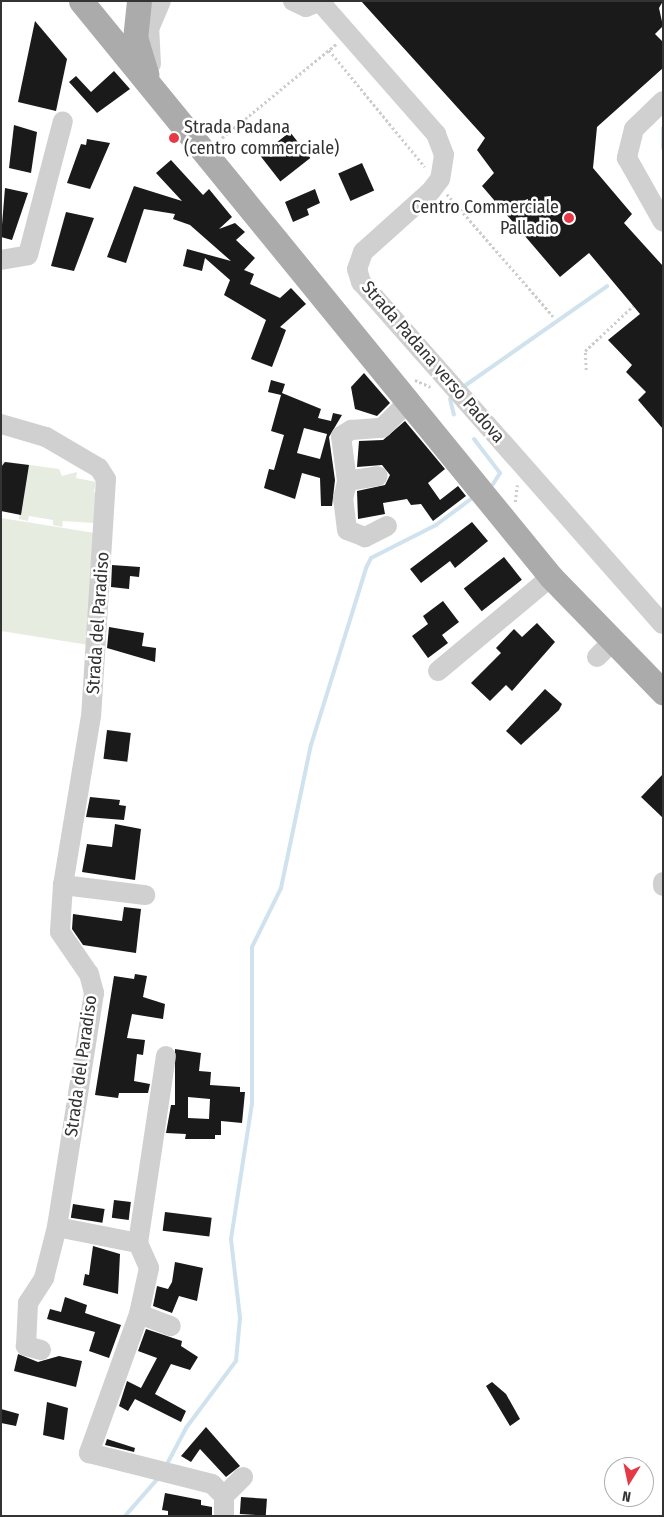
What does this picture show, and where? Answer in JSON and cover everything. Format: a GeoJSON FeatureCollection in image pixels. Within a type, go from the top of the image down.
{"type":"FeatureCollection","features":[{"type":"Feature","properties":{"kind":"main road"},"geometry":{"type":"LineString","coordinates":[[81,1],[99,27],[156,92],[182,127],[551,577],[604,649],[663,692]]}},
{"type":"Feature","properties":{"kind":"main road"},"geometry":{"type":"LineString","coordinates":[[99,27],[120,31],[144,9]]}},
{"type":"Feature","properties":{"kind":"main road"},"geometry":{"type":"LineString","coordinates":[[144,9],[138,57],[156,92]]}},
{"type":"Feature","properties":{"kind":"street"},"geometry":{"type":"LineString","coordinates":[[161,1],[144,9],[151,63],[182,127]]}},
{"type":"Feature","properties":{"kind":"street"},"geometry":{"type":"LineString","coordinates":[[293,1],[306,7],[320,2]]}},
{"type":"Feature","properties":{"kind":"street","name":"Strada Padana verso Padova"},"geometry":{"type":"LineString","coordinates":[[320,2],[436,134],[444,156],[443,171],[431,191],[363,252],[357,269],[361,282],[663,624]]}},
{"type":"Feature","properties":{"kind":"street"},"geometry":{"type":"LineString","coordinates":[[663,102],[634,129],[627,158],[663,222]]}},
{"type":"Feature","properties":{"kind":"street"},"geometry":{"type":"LineString","coordinates":[[1,260],[28,255],[63,121]]}},
{"type":"Feature","properties":{"kind":"street"},"geometry":{"type":"LineString","coordinates":[[387,526],[365,537],[347,530],[343,499],[348,480],[341,436],[344,431],[382,428],[407,403]]}},
{"type":"Feature","properties":{"kind":"street","name":"Strada del Paradiso"},"geometry":{"type":"LineString","coordinates":[[1,424],[46,437],[99,468],[106,479],[91,716],[63,885],[62,941],[89,974],[94,993],[58,1227],[44,1278],[28,1303],[26,1346],[41,1350]]}},
{"type":"Feature","properties":{"kind":"street"},"geometry":{"type":"LineString","coordinates":[[348,480],[378,476]]}},
{"type":"Feature","properties":{"kind":"street"},"geometry":{"type":"LineString","coordinates":[[438,671],[551,577]]}},
{"type":"Feature","properties":{"kind":"street"},"geometry":{"type":"LineString","coordinates":[[63,885],[145,896]]}},
{"type":"Feature","properties":{"kind":"street"},"geometry":{"type":"LineString","coordinates":[[166,1056],[138,1243],[149,1268],[139,1314],[89,1453],[212,1484],[224,1496],[224,1516]]}},
{"type":"Feature","properties":{"kind":"street"},"geometry":{"type":"LineString","coordinates":[[58,1227],[138,1243]]}},
{"type":"Feature","properties":{"kind":"street"},"geometry":{"type":"LineString","coordinates":[[139,1314],[171,1326]]}},
{"type":"Feature","properties":{"kind":"street"},"geometry":{"type":"LineString","coordinates":[[224,1496],[243,1477]]}},
{"type":"Feature","properties":{"kind":"path"},"geometry":{"type":"LineString","coordinates":[[211,136],[216,143],[343,38]]}},
{"type":"Feature","properties":{"kind":"path"},"geometry":{"type":"LineString","coordinates":[[329,50],[427,169]]}},
{"type":"Feature","properties":{"kind":"path"},"geometry":{"type":"LineString","coordinates":[[443,189],[553,316]]}},
{"type":"Feature","properties":{"kind":"path"},"geometry":{"type":"LineString","coordinates":[[586,370],[585,351],[633,306]]}},
{"type":"Feature","properties":{"kind":"path"},"geometry":{"type":"LineString","coordinates":[[518,477],[514,503],[518,511]]}},
{"type":"Feature","properties":{"kind":"shaded area"},"geometry":{"type":"Polygon","coordinates":[[[1,461],[59,469],[62,476],[77,472],[76,478],[96,482],[94,492],[101,494],[94,523],[63,521],[62,527],[53,525],[53,520],[29,516],[28,521],[19,519],[19,514],[1,511],[1,461]]]}},
{"type":"Feature","properties":{"kind":"shaded area"},"geometry":{"type":"Polygon","coordinates":[[[1,518],[95,533],[89,645],[1,631],[1,518]]]}},
{"type":"Feature","properties":{"kind":"building","name":"Centro Commerciale Palladio"},"geometry":{"type":"Polygon","coordinates":[[[361,1],[663,1],[659,8],[663,26],[655,34],[663,42],[663,68],[597,127],[593,168],[632,214],[624,223],[663,266],[663,429],[638,400],[646,392],[626,372],[632,365],[608,340],[640,314],[589,253],[560,277],[482,186],[494,173],[477,150],[485,138],[361,1]]]}},
{"type":"Feature","properties":{"kind":"building"},"geometry":{"type":"Polygon","coordinates":[[[35,21],[67,59],[56,111],[18,102],[35,21]]]}},
{"type":"Feature","properties":{"kind":"building"},"geometry":{"type":"Polygon","coordinates":[[[114,71],[130,89],[97,113],[69,82],[76,76],[91,92],[114,71]]]}},
{"type":"Feature","properties":{"kind":"building"},"geometry":{"type":"Polygon","coordinates":[[[14,125],[37,132],[31,173],[9,168],[14,125]]]}},
{"type":"Feature","properties":{"kind":"building"},"geometry":{"type":"Polygon","coordinates":[[[290,132],[310,158],[280,181],[260,155],[290,132]]]}},
{"type":"Feature","properties":{"kind":"building"},"geometry":{"type":"Polygon","coordinates":[[[87,139],[110,143],[90,189],[67,183],[81,144],[86,145],[87,139]]]}},
{"type":"Feature","properties":{"kind":"building"},"geometry":{"type":"Polygon","coordinates":[[[171,160],[203,195],[209,189],[232,217],[219,229],[235,223],[245,232],[236,240],[255,258],[244,270],[254,274],[250,284],[280,298],[291,288],[306,304],[280,327],[286,330],[272,367],[251,359],[266,320],[224,295],[230,280],[205,258],[202,271],[183,266],[187,249],[231,261],[190,225],[173,219],[175,214],[144,209],[126,263],[107,257],[134,186],[182,201],[156,173],[171,160]]]}},
{"type":"Feature","properties":{"kind":"building"},"geometry":{"type":"Polygon","coordinates":[[[362,163],[374,190],[350,201],[338,174],[362,163]]]}},
{"type":"Feature","properties":{"kind":"building"},"geometry":{"type":"Polygon","coordinates":[[[5,188],[28,193],[12,240],[1,237],[5,188]]]}},
{"type":"Feature","properties":{"kind":"building"},"geometry":{"type":"Polygon","coordinates":[[[315,189],[320,203],[307,209],[309,215],[293,222],[285,202],[315,189]]]}},
{"type":"Feature","properties":{"kind":"building"},"geometry":{"type":"Polygon","coordinates":[[[66,212],[94,218],[74,271],[51,266],[66,212]]]}},
{"type":"Feature","properties":{"kind":"building"},"geometry":{"type":"Polygon","coordinates":[[[364,373],[390,403],[377,416],[355,409],[351,387],[364,373]]]}},
{"type":"Feature","properties":{"kind":"building"},"geometry":{"type":"Polygon","coordinates":[[[271,380],[285,384],[282,393],[321,409],[318,418],[331,421],[333,413],[342,415],[329,437],[335,480],[332,506],[321,506],[320,478],[302,473],[295,499],[264,488],[269,469],[274,470],[284,435],[271,431],[281,395],[268,392],[271,380]],[[304,428],[297,453],[320,459],[327,434],[304,428]]]}},
{"type":"Feature","properties":{"kind":"building"},"geometry":{"type":"Polygon","coordinates":[[[405,421],[445,469],[428,483],[440,500],[458,486],[466,496],[433,521],[421,504],[411,505],[407,499],[383,503],[385,514],[358,519],[357,491],[385,485],[390,475],[382,465],[357,467],[359,441],[383,440],[405,421]]]}},
{"type":"Feature","properties":{"kind":"building"},"geometry":{"type":"Polygon","coordinates":[[[5,462],[29,465],[21,515],[1,511],[1,467],[5,462]]]}},
{"type":"Feature","properties":{"kind":"building"},"geometry":{"type":"Polygon","coordinates":[[[472,522],[488,541],[455,568],[450,561],[421,583],[410,569],[472,522]]]}},
{"type":"Feature","properties":{"kind":"building"},"geometry":{"type":"Polygon","coordinates":[[[504,557],[522,580],[482,611],[464,588],[504,557]]]}},
{"type":"Feature","properties":{"kind":"building"},"geometry":{"type":"Polygon","coordinates":[[[112,565],[140,567],[139,577],[130,576],[129,589],[111,587],[112,565]]]}},
{"type":"Feature","properties":{"kind":"building"},"geometry":{"type":"Polygon","coordinates":[[[443,601],[459,622],[442,635],[448,643],[428,658],[412,636],[428,624],[423,616],[443,601]]]}},
{"type":"Feature","properties":{"kind":"building"},"geometry":{"type":"Polygon","coordinates":[[[537,623],[555,642],[512,691],[506,685],[490,701],[471,683],[501,653],[496,648],[514,629],[522,637],[537,623]]]}},
{"type":"Feature","properties":{"kind":"building"},"geometry":{"type":"Polygon","coordinates":[[[109,627],[144,633],[142,646],[156,648],[155,662],[107,648],[109,627]]]}},
{"type":"Feature","properties":{"kind":"building"},"geometry":{"type":"Polygon","coordinates":[[[545,689],[562,704],[559,710],[521,745],[506,731],[545,689]]]}},
{"type":"Feature","properties":{"kind":"building"},"geometry":{"type":"Polygon","coordinates":[[[107,730],[131,733],[127,762],[103,759],[107,730]]]}},
{"type":"Feature","properties":{"kind":"building"},"geometry":{"type":"Polygon","coordinates":[[[663,774],[663,818],[641,797],[663,774]]]}},
{"type":"Feature","properties":{"kind":"building"},"geometry":{"type":"Polygon","coordinates":[[[90,797],[120,800],[119,805],[126,806],[124,820],[86,817],[90,797]]]}},
{"type":"Feature","properties":{"kind":"building"},"geometry":{"type":"Polygon","coordinates":[[[115,824],[141,829],[135,880],[82,872],[87,844],[112,847],[115,824]]]}},
{"type":"Feature","properties":{"kind":"building"},"geometry":{"type":"Polygon","coordinates":[[[124,907],[141,909],[136,953],[83,945],[72,929],[73,914],[122,921],[124,907]]]}},
{"type":"Feature","properties":{"kind":"building"},"geometry":{"type":"Polygon","coordinates":[[[135,974],[147,976],[143,997],[165,1004],[163,1019],[132,1014],[127,1038],[145,1040],[143,1055],[137,1054],[134,1081],[150,1084],[148,1093],[119,1093],[118,1098],[95,1095],[114,976],[134,979],[135,974]]]}},
{"type":"Feature","properties":{"kind":"building"},"geometry":{"type":"Polygon","coordinates":[[[175,1049],[201,1053],[199,1071],[211,1072],[210,1085],[240,1087],[240,1092],[245,1092],[242,1123],[221,1121],[221,1135],[215,1135],[215,1139],[185,1139],[186,1134],[166,1133],[171,1105],[175,1105],[175,1049]],[[188,1097],[188,1118],[209,1119],[210,1099],[188,1097]]]}},
{"type":"Feature","properties":{"kind":"building"},"geometry":{"type":"Polygon","coordinates":[[[114,1200],[131,1202],[129,1220],[112,1218],[114,1200]]]}},
{"type":"Feature","properties":{"kind":"building"},"geometry":{"type":"Polygon","coordinates":[[[73,1204],[105,1209],[102,1223],[71,1218],[73,1204]]]}},
{"type":"Feature","properties":{"kind":"building"},"geometry":{"type":"Polygon","coordinates":[[[165,1212],[212,1218],[209,1237],[163,1231],[165,1212]]]}},
{"type":"Feature","properties":{"kind":"building"},"geometry":{"type":"Polygon","coordinates":[[[93,1246],[120,1254],[118,1294],[83,1285],[85,1274],[89,1275],[93,1246]]]}},
{"type":"Feature","properties":{"kind":"building"},"geometry":{"type":"Polygon","coordinates":[[[175,1262],[203,1268],[197,1301],[179,1296],[172,1313],[153,1306],[157,1286],[168,1289],[172,1282],[175,1262]]]}},
{"type":"Feature","properties":{"kind":"building"},"geometry":{"type":"Polygon","coordinates":[[[65,1297],[87,1305],[85,1313],[121,1325],[109,1358],[89,1351],[95,1332],[47,1319],[50,1309],[61,1312],[65,1297]]]}},
{"type":"Feature","properties":{"kind":"building"},"geometry":{"type":"Polygon","coordinates":[[[146,1329],[182,1341],[181,1346],[198,1357],[190,1370],[171,1364],[155,1394],[186,1411],[181,1422],[135,1399],[128,1411],[119,1406],[127,1381],[141,1388],[157,1358],[138,1351],[146,1329]]]}},
{"type":"Feature","properties":{"kind":"building"},"geometry":{"type":"Polygon","coordinates":[[[18,1354],[38,1362],[59,1356],[82,1361],[76,1387],[14,1371],[18,1354]]]}},
{"type":"Feature","properties":{"kind":"building"},"geometry":{"type":"Polygon","coordinates":[[[492,1382],[506,1394],[520,1419],[510,1426],[486,1386],[492,1382]]]}},
{"type":"Feature","properties":{"kind":"building"},"geometry":{"type":"Polygon","coordinates":[[[47,1402],[68,1408],[64,1440],[43,1435],[47,1402]]]}},
{"type":"Feature","properties":{"kind":"building"},"geometry":{"type":"Polygon","coordinates":[[[1,1409],[19,1414],[16,1426],[1,1423],[1,1409]]]}},
{"type":"Feature","properties":{"kind":"building"},"geometry":{"type":"Polygon","coordinates":[[[206,1427],[240,1466],[226,1477],[200,1449],[191,1462],[181,1456],[206,1427]]]}},
{"type":"Feature","properties":{"kind":"building"},"geometry":{"type":"Polygon","coordinates":[[[107,1439],[135,1448],[134,1452],[105,1445],[107,1439]]]}},
{"type":"Feature","properties":{"kind":"building"},"geometry":{"type":"Polygon","coordinates":[[[165,1493],[201,1500],[201,1505],[212,1507],[212,1516],[168,1516],[168,1511],[162,1510],[165,1493]]]}},
{"type":"Feature","properties":{"kind":"building"},"geometry":{"type":"Polygon","coordinates":[[[241,1497],[267,1499],[266,1516],[240,1514],[241,1497]]]}},
{"type":"Feature","properties":{"kind":"waterway"},"geometry":{"type":"LineString","coordinates":[[663,128],[663,148]]}},
{"type":"Feature","properties":{"kind":"waterway"},"geometry":{"type":"LineString","coordinates":[[463,387],[607,286]]}},
{"type":"Feature","properties":{"kind":"waterway"},"geometry":{"type":"LineString","coordinates":[[450,399],[454,415]]}},
{"type":"Feature","properties":{"kind":"waterway"},"geometry":{"type":"LineString","coordinates":[[474,439],[500,473],[493,484]]}},
{"type":"Feature","properties":{"kind":"waterway"},"geometry":{"type":"LineString","coordinates":[[166,1466],[186,1428],[236,1361],[240,1318],[231,1239],[252,1103],[252,947],[281,888],[311,745],[366,568],[371,558],[436,525],[471,499]]}},
{"type":"Feature","properties":{"kind":"waterway"},"geometry":{"type":"LineString","coordinates":[[125,1516],[160,1476]]}},
{"type":"Feature","properties":{"kind":"place","name":"Strada Padana (centro commerciale)"},"geometry":{"type":"Point","coordinates":[174,138]}},
{"type":"Feature","properties":{"kind":"place","name":"Centro Commerciale Palladio"},"geometry":{"type":"Point","coordinates":[569,218]}}]}
